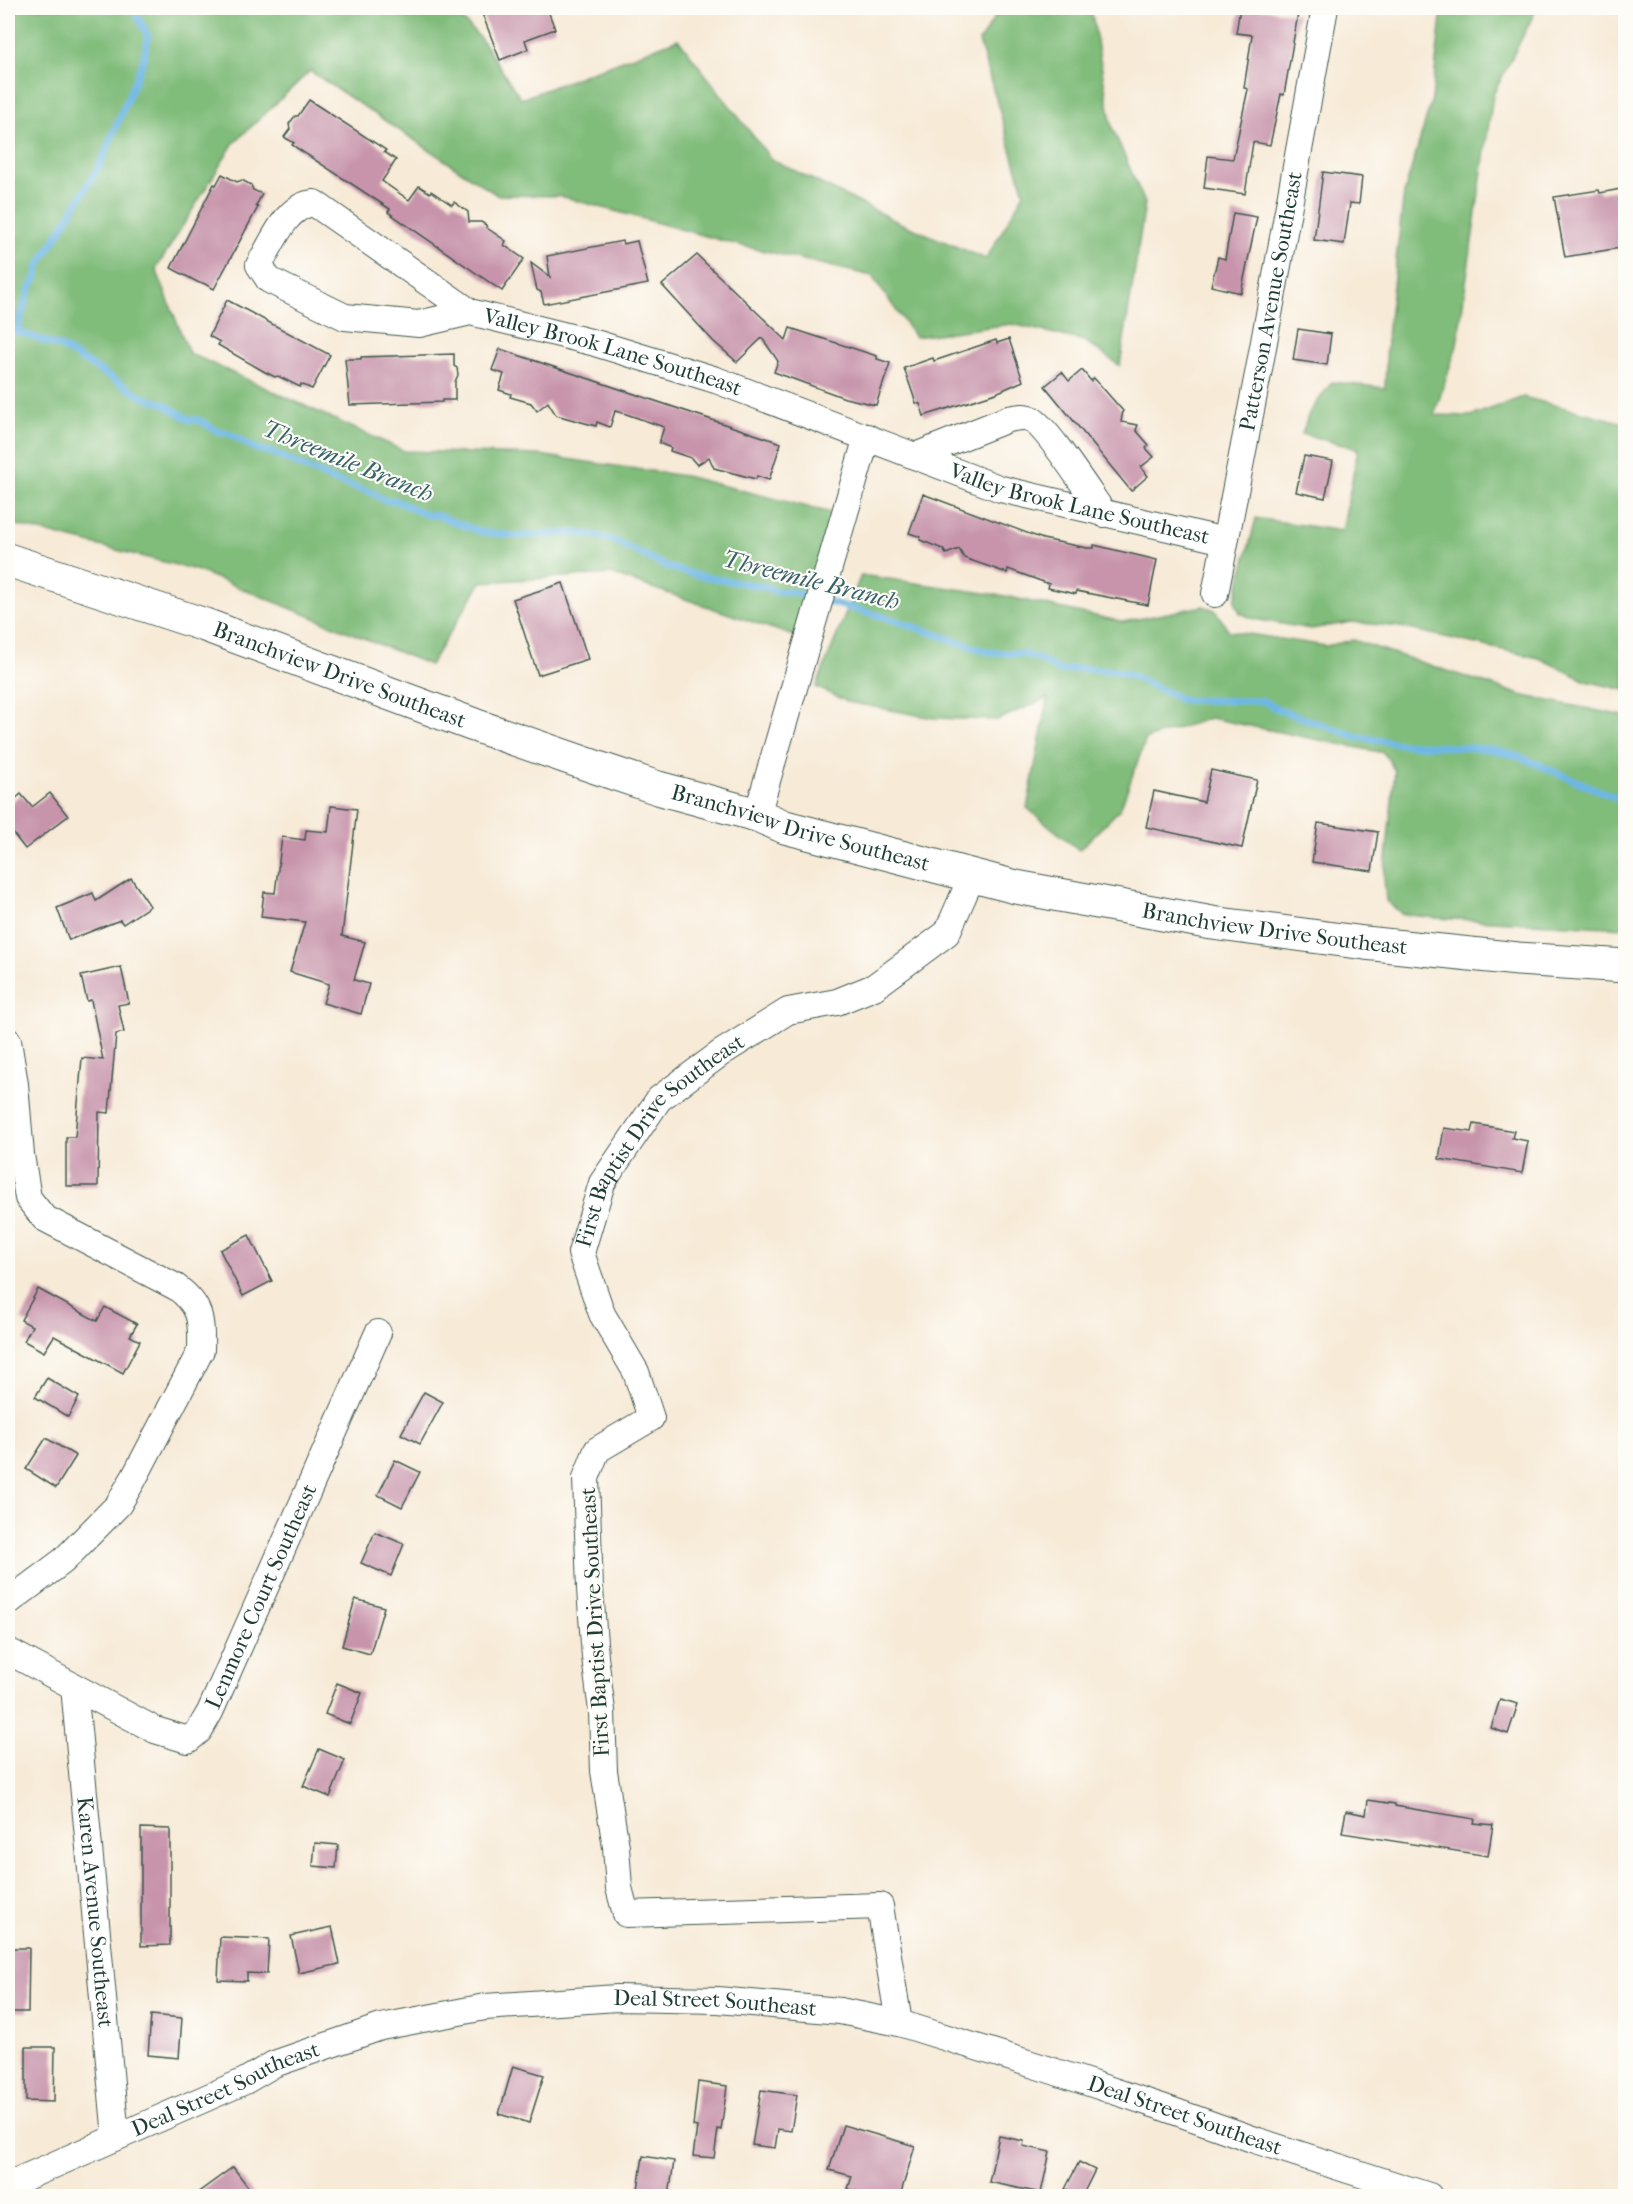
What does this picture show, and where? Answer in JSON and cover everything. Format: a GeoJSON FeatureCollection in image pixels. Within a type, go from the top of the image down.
{"type":"FeatureCollection","features":[{"type":"Feature","properties":{"kind":"main road","name":"Branchview Drive Southeast"},"geometry":{"type":"LineString","coordinates":[[8,560],[205,625],[474,725],[648,785],[757,815],[785,827],[972,876],[1016,887],[1212,923],[1518,959],[1626,966]]}},
{"type":"Feature","properties":{"kind":"street","name":"Patterson Avenue Southeast"},"geometry":{"type":"LineString","coordinates":[[1215,594],[1261,360],[1325,8]]}},
{"type":"Feature","properties":{"kind":"street","name":"Valley Brook Lane Southeast"},"geometry":{"type":"LineString","coordinates":[[470,312],[419,324],[345,317],[269,280],[259,265],[291,212],[303,204],[314,203],[470,312],[595,343],[716,380],[1001,489],[1225,541]]}},
{"type":"Feature","properties":{"kind":"street"},"geometry":{"type":"LineString","coordinates":[[915,456],[1008,419],[1020,417],[1031,419],[1060,452],[1104,514]]}},
{"type":"Feature","properties":{"kind":"street"},"geometry":{"type":"LineString","coordinates":[[757,815],[867,437]]}},
{"type":"Feature","properties":{"kind":"street","name":"First Baptist Drive Southeast"},"geometry":{"type":"LineString","coordinates":[[899,2024],[880,1906],[626,1914],[619,1888],[604,1771],[602,1711],[590,1589],[586,1478],[597,1450],[651,1418],[636,1372],[602,1314],[581,1253],[602,1183],[659,1099],[721,1053],[788,1011],[837,1002],[874,987],[947,933],[972,876]]}},
{"type":"Feature","properties":{"kind":"street"},"geometry":{"type":"LineString","coordinates":[[8,1041],[28,1198],[44,1218],[176,1287],[190,1298],[199,1312],[202,1331],[201,1350],[118,1505],[63,1561],[8,1602]]}},
{"type":"Feature","properties":{"kind":"street","name":"Lenmore Court Southeast"},"geometry":{"type":"LineString","coordinates":[[74,1687],[155,1730],[188,1740],[199,1731],[210,1712],[378,1333]]}},
{"type":"Feature","properties":{"kind":"street"},"geometry":{"type":"LineString","coordinates":[[8,1652],[74,1687]]}},
{"type":"Feature","properties":{"kind":"street","name":"Karen Avenue Southeast"},"geometry":{"type":"LineString","coordinates":[[74,1687],[116,2137]]}},
{"type":"Feature","properties":{"kind":"street","name":"Deal Street Southeast"},"geometry":{"type":"LineString","coordinates":[[13,2188],[116,2137],[245,2081],[274,2064],[381,2027],[485,2007],[617,1998],[718,2000],[840,2011],[899,2024],[1162,2107],[1258,2141],[1429,2196]]}},
{"type":"Feature","properties":{"kind":"green space"},"geometry":{"type":"Polygon","coordinates":[[[8,8],[452,8],[481,39],[521,99],[678,39],[771,159],[900,223],[986,259],[1024,193],[979,41],[1001,8],[1091,8],[1112,127],[1145,203],[1120,366],[1085,341],[1012,324],[915,337],[872,276],[731,243],[560,196],[497,195],[310,71],[233,144],[156,269],[189,353],[404,451],[539,455],[685,476],[836,514],[797,637],[611,574],[481,582],[430,665],[196,570],[8,523],[8,8]]]}},
{"type":"Feature","properties":{"kind":"green space"},"geometry":{"type":"Polygon","coordinates":[[[1442,8],[1537,8],[1493,95],[1457,345],[1434,415],[1471,416],[1523,397],[1625,423],[1625,690],[1586,681],[1539,658],[1400,627],[1352,622],[1311,629],[1254,619],[1240,613],[1235,601],[1256,518],[1342,531],[1358,449],[1302,434],[1309,413],[1332,382],[1385,388],[1387,336],[1404,193],[1432,99],[1442,8]]]}},
{"type":"Feature","properties":{"kind":"green space"},"geometry":{"type":"Polygon","coordinates":[[[861,575],[1005,596],[1123,622],[1203,606],[1215,610],[1229,631],[1326,646],[1353,640],[1524,696],[1625,716],[1625,928],[1436,918],[1402,914],[1386,901],[1384,878],[1395,771],[1384,753],[1210,718],[1146,739],[1120,809],[1079,850],[1027,808],[1048,698],[997,720],[933,718],[848,702],[816,687],[861,575]]]}},
{"type":"Feature","properties":{"kind":"building"},"geometry":{"type":"Polygon","coordinates":[[[480,8],[547,8],[555,29],[525,40],[528,49],[500,60],[480,8]]]}},
{"type":"Feature","properties":{"kind":"building"},"geometry":{"type":"Polygon","coordinates":[[[1240,8],[1298,14],[1284,95],[1281,94],[1270,145],[1253,142],[1245,194],[1204,188],[1208,156],[1233,159],[1248,89],[1244,88],[1252,35],[1236,33],[1240,8]]]}},
{"type":"Feature","properties":{"kind":"building"},"geometry":{"type":"Polygon","coordinates":[[[309,100],[386,150],[384,152],[396,160],[382,181],[409,200],[419,186],[452,205],[454,202],[468,212],[469,222],[481,222],[506,241],[504,245],[524,259],[502,291],[388,212],[390,209],[292,145],[294,143],[284,137],[290,129],[289,124],[309,100]]]}},
{"type":"Feature","properties":{"kind":"building"},"geometry":{"type":"Polygon","coordinates":[[[1323,172],[1362,177],[1359,204],[1350,203],[1344,244],[1314,240],[1323,172]]]}},
{"type":"Feature","properties":{"kind":"building"},"geometry":{"type":"Polygon","coordinates":[[[222,174],[237,182],[242,180],[251,185],[253,190],[262,194],[256,206],[258,207],[214,289],[171,268],[214,184],[216,185],[222,174]]]}},
{"type":"Feature","properties":{"kind":"building"},"geometry":{"type":"Polygon","coordinates":[[[1626,188],[1626,247],[1565,257],[1554,197],[1626,188]]]}},
{"type":"Feature","properties":{"kind":"building"},"geometry":{"type":"Polygon","coordinates":[[[1233,213],[1257,217],[1241,293],[1211,286],[1218,257],[1225,259],[1233,213]]]}},
{"type":"Feature","properties":{"kind":"building"},"geometry":{"type":"Polygon","coordinates":[[[622,241],[623,244],[637,241],[648,284],[544,304],[541,292],[537,290],[531,263],[550,277],[547,256],[622,241]]]}},
{"type":"Feature","properties":{"kind":"building"},"geometry":{"type":"Polygon","coordinates":[[[697,255],[786,340],[790,328],[877,356],[877,359],[890,363],[876,405],[845,398],[774,372],[778,361],[762,338],[737,362],[713,341],[662,285],[697,255]]]}},
{"type":"Feature","properties":{"kind":"building"},"geometry":{"type":"Polygon","coordinates":[[[227,300],[330,355],[312,389],[301,384],[300,387],[265,372],[218,345],[220,342],[209,336],[227,300]]]}},
{"type":"Feature","properties":{"kind":"building"},"geometry":{"type":"Polygon","coordinates":[[[1298,329],[1331,334],[1327,365],[1293,360],[1298,329]]]}},
{"type":"Feature","properties":{"kind":"building"},"geometry":{"type":"Polygon","coordinates":[[[1009,339],[1023,381],[996,393],[924,416],[920,404],[916,403],[904,368],[933,358],[934,361],[996,340],[997,343],[1009,339]]]}},
{"type":"Feature","properties":{"kind":"building"},"geometry":{"type":"Polygon","coordinates":[[[500,349],[781,443],[769,480],[714,468],[709,457],[697,465],[691,458],[670,451],[671,448],[659,443],[664,427],[626,414],[615,411],[610,427],[597,422],[596,426],[556,415],[548,402],[537,411],[531,403],[510,397],[511,394],[499,390],[504,374],[492,370],[500,349]]]}},
{"type":"Feature","properties":{"kind":"building"},"geometry":{"type":"Polygon","coordinates":[[[454,354],[454,366],[457,368],[458,375],[455,382],[455,400],[350,405],[345,359],[454,354]]]}},
{"type":"Feature","properties":{"kind":"building"},"geometry":{"type":"Polygon","coordinates":[[[1082,370],[1091,381],[1094,378],[1123,411],[1121,422],[1138,425],[1136,430],[1149,445],[1146,448],[1154,457],[1141,467],[1148,476],[1131,491],[1045,386],[1062,372],[1069,381],[1082,370]]]}},
{"type":"Feature","properties":{"kind":"building"},"geometry":{"type":"Polygon","coordinates":[[[1304,456],[1333,461],[1325,498],[1296,492],[1304,456]]]}},
{"type":"Feature","properties":{"kind":"building"},"geometry":{"type":"Polygon","coordinates":[[[923,494],[1043,539],[1087,548],[1094,548],[1094,545],[1157,560],[1148,605],[1048,588],[1049,584],[1008,569],[1007,573],[964,558],[959,549],[946,554],[943,549],[909,533],[923,494]]]}},
{"type":"Feature","properties":{"kind":"building"},"geometry":{"type":"Polygon","coordinates":[[[563,583],[588,659],[538,675],[513,599],[563,583]]]}},
{"type":"Feature","properties":{"kind":"building"},"geometry":{"type":"Polygon","coordinates":[[[1211,770],[1257,780],[1242,848],[1146,827],[1154,791],[1204,802],[1211,770]]]}},
{"type":"Feature","properties":{"kind":"building"},"geometry":{"type":"Polygon","coordinates":[[[50,793],[68,816],[25,849],[8,827],[8,805],[21,794],[32,807],[50,793]]]}},
{"type":"Feature","properties":{"kind":"building"},"geometry":{"type":"Polygon","coordinates":[[[331,806],[357,809],[342,936],[365,942],[354,980],[369,984],[361,1014],[323,1003],[329,984],[290,972],[305,922],[261,917],[264,892],[275,893],[282,837],[305,840],[306,830],[328,832],[331,806]]]}},
{"type":"Feature","properties":{"kind":"building"},"geometry":{"type":"Polygon","coordinates":[[[1318,823],[1378,832],[1372,871],[1312,862],[1318,823]]]}},
{"type":"Feature","properties":{"kind":"building"},"geometry":{"type":"Polygon","coordinates":[[[131,878],[150,906],[123,924],[120,920],[69,940],[57,908],[93,893],[96,901],[131,878]]]}},
{"type":"Feature","properties":{"kind":"building"},"geometry":{"type":"Polygon","coordinates":[[[121,967],[129,1003],[118,1005],[124,1032],[116,1034],[109,1113],[99,1112],[98,1186],[66,1186],[66,1137],[75,1137],[82,1058],[103,1060],[91,1000],[87,1001],[81,976],[121,967]]]}},
{"type":"Feature","properties":{"kind":"building"},"geometry":{"type":"Polygon","coordinates":[[[1474,1124],[1514,1131],[1512,1138],[1528,1141],[1522,1173],[1439,1159],[1444,1128],[1472,1132],[1474,1124]]]}},
{"type":"Feature","properties":{"kind":"building"},"geometry":{"type":"Polygon","coordinates":[[[249,1235],[272,1281],[243,1296],[220,1250],[249,1235]]]}},
{"type":"Feature","properties":{"kind":"building"},"geometry":{"type":"Polygon","coordinates":[[[38,1289],[97,1321],[105,1307],[137,1324],[130,1336],[140,1341],[123,1373],[54,1336],[44,1352],[24,1341],[32,1326],[21,1320],[38,1289]]]}},
{"type":"Feature","properties":{"kind":"building"},"geometry":{"type":"Polygon","coordinates":[[[47,1378],[79,1397],[68,1417],[35,1397],[47,1378]]]}},
{"type":"Feature","properties":{"kind":"building"},"geometry":{"type":"Polygon","coordinates":[[[424,1392],[443,1402],[420,1444],[401,1434],[424,1392]]]}},
{"type":"Feature","properties":{"kind":"building"},"geometry":{"type":"Polygon","coordinates":[[[46,1438],[76,1456],[56,1488],[26,1469],[46,1438]]]}},
{"type":"Feature","properties":{"kind":"building"},"geometry":{"type":"Polygon","coordinates":[[[395,1460],[420,1472],[402,1507],[378,1495],[395,1460]]]}},
{"type":"Feature","properties":{"kind":"building"},"geometry":{"type":"Polygon","coordinates":[[[375,1532],[404,1544],[391,1576],[361,1563],[375,1532]]]}},
{"type":"Feature","properties":{"kind":"building"},"geometry":{"type":"Polygon","coordinates":[[[355,1599],[384,1607],[370,1654],[342,1646],[355,1599]]]}},
{"type":"Feature","properties":{"kind":"building"},"geometry":{"type":"Polygon","coordinates":[[[337,1683],[362,1693],[350,1724],[325,1714],[337,1683]]]}},
{"type":"Feature","properties":{"kind":"building"},"geometry":{"type":"Polygon","coordinates":[[[1500,1699],[1518,1704],[1508,1734],[1491,1728],[1500,1699]]]}},
{"type":"Feature","properties":{"kind":"building"},"geometry":{"type":"Polygon","coordinates":[[[319,1749],[345,1760],[330,1797],[303,1786],[319,1749]]]}},
{"type":"Feature","properties":{"kind":"building"},"geometry":{"type":"Polygon","coordinates":[[[1368,1800],[1475,1819],[1474,1823],[1493,1825],[1488,1856],[1342,1833],[1346,1811],[1366,1815],[1368,1800]]]}},
{"type":"Feature","properties":{"kind":"building"},"geometry":{"type":"Polygon","coordinates":[[[141,1828],[170,1829],[170,1945],[141,1946],[141,1828]]]}},
{"type":"Feature","properties":{"kind":"building"},"geometry":{"type":"Polygon","coordinates":[[[315,1843],[338,1845],[336,1868],[313,1866],[315,1843]]]}},
{"type":"Feature","properties":{"kind":"building"},"geometry":{"type":"Polygon","coordinates":[[[332,1927],[340,1964],[299,1973],[291,1936],[332,1927]]]}},
{"type":"Feature","properties":{"kind":"building"},"geometry":{"type":"Polygon","coordinates":[[[220,1937],[269,1939],[267,1974],[247,1973],[247,1981],[218,1980],[220,1937]]]}},
{"type":"Feature","properties":{"kind":"building"},"geometry":{"type":"Polygon","coordinates":[[[8,1948],[29,1948],[28,2012],[8,2012],[8,1948]]]}},
{"type":"Feature","properties":{"kind":"building"},"geometry":{"type":"Polygon","coordinates":[[[151,2015],[182,2018],[179,2058],[148,2055],[151,2015]]]}},
{"type":"Feature","properties":{"kind":"building"},"geometry":{"type":"Polygon","coordinates":[[[26,2047],[55,2047],[54,2102],[26,2101],[26,2047]]]}},
{"type":"Feature","properties":{"kind":"building"},"geometry":{"type":"Polygon","coordinates":[[[513,2066],[544,2075],[529,2123],[499,2114],[513,2066]]]}},
{"type":"Feature","properties":{"kind":"building"},"geometry":{"type":"Polygon","coordinates":[[[698,2082],[727,2086],[721,2130],[718,2129],[714,2158],[693,2156],[697,2127],[693,2126],[698,2082]]]}},
{"type":"Feature","properties":{"kind":"building"},"geometry":{"type":"Polygon","coordinates":[[[761,2090],[797,2095],[791,2131],[778,2129],[775,2148],[752,2145],[761,2090]]]}},
{"type":"Feature","properties":{"kind":"building"},"geometry":{"type":"Polygon","coordinates":[[[843,2125],[915,2146],[900,2196],[873,2196],[848,2189],[852,2176],[829,2170],[843,2125]]]}},
{"type":"Feature","properties":{"kind":"building"},"geometry":{"type":"Polygon","coordinates":[[[999,2136],[1024,2141],[1023,2146],[1050,2152],[1041,2193],[989,2182],[999,2136]]]}},
{"type":"Feature","properties":{"kind":"building"},"geometry":{"type":"Polygon","coordinates":[[[643,2156],[674,2161],[669,2196],[637,2196],[643,2156]]]}},
{"type":"Feature","properties":{"kind":"building"},"geometry":{"type":"Polygon","coordinates":[[[1079,2162],[1095,2170],[1082,2196],[1065,2189],[1079,2162]]]}},
{"type":"Feature","properties":{"kind":"building"},"geometry":{"type":"Polygon","coordinates":[[[233,2167],[255,2196],[193,2196],[233,2167]]]}},
{"type":"Feature","properties":{"kind":"waterway"},"geometry":{"type":"LineString","coordinates":[[17,331],[29,290],[37,276],[38,267],[100,165],[143,61],[148,36],[133,8]]}},
{"type":"Feature","properties":{"kind":"waterway","name":"Threemile Branch"},"geometry":{"type":"LineString","coordinates":[[8,336],[17,331],[61,347],[143,397],[164,404],[190,420],[199,420],[256,449],[270,452],[338,482],[371,492],[386,501],[394,500],[427,515],[436,515],[481,532],[516,536],[573,533],[599,536],[615,541],[668,567],[700,576],[767,587],[774,591],[792,592],[888,618],[988,652],[1024,654],[1039,659],[1060,671],[1080,668],[1115,671],[1131,675],[1182,700],[1264,701],[1277,709],[1358,737],[1402,744],[1490,749],[1518,756],[1626,800]]}}]}
